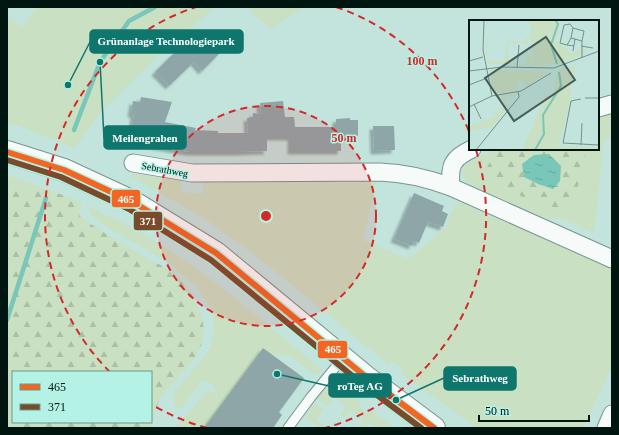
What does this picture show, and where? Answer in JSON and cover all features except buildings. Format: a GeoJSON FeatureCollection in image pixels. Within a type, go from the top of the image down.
{"type":"FeatureCollection","features":[{"type":"Feature","properties":{"kind":"main road"},"geometry":{"type":"LineString","coordinates":[[7,152],[64,170],[133,202],[216,253],[343,358],[434,428]]}},
{"type":"Feature","properties":{"kind":"street"},"geometry":{"type":"LineString","coordinates":[[599,108],[612,104]]}},
{"type":"Feature","properties":{"kind":"street"},"geometry":{"type":"LineString","coordinates":[[451,187],[450,173],[454,160],[461,154],[470,150]]}},
{"type":"Feature","properties":{"kind":"street","name":"Sebrathweg"},"geometry":{"type":"LineString","coordinates":[[133,163],[192,173],[380,172],[398,173],[430,179],[612,259]]}},
{"type":"Feature","properties":{"kind":"street"},"geometry":{"type":"LineString","coordinates":[[606,428],[612,414]]}},
{"type":"Feature","properties":{"kind":"lane"},"geometry":{"type":"LineString","coordinates":[[288,428],[343,358]]}},
{"type":"Feature","properties":{"kind":"green space"},"geometry":{"type":"Polygon","coordinates":[[[36,7],[215,7],[154,60],[103,109],[75,148],[19,126],[7,123],[7,16],[23,27],[36,7]]]}},
{"type":"Feature","properties":{"kind":"green space"},"geometry":{"type":"Polygon","coordinates":[[[246,7],[305,7],[270,29],[246,7]]]}},
{"type":"Feature","properties":{"kind":"green space"},"geometry":{"type":"Polygon","coordinates":[[[612,113],[612,139],[604,139],[594,233],[560,218],[548,219],[468,184],[464,176],[463,170],[470,161],[497,150],[487,167],[581,180],[587,150],[599,150],[599,118],[612,113]]]}},
{"type":"Feature","properties":{"kind":"green space"},"geometry":{"type":"Polygon","coordinates":[[[497,150],[587,150],[581,180],[569,203],[553,211],[491,182],[487,167],[497,150]]]}},
{"type":"Feature","properties":{"kind":"green space"},"geometry":{"type":"Polygon","coordinates":[[[132,174],[178,180],[180,181],[182,187],[182,192],[202,194],[204,183],[207,182],[376,182],[363,240],[408,259],[444,229],[457,201],[612,269],[612,366],[584,428],[477,428],[400,373],[403,369],[392,361],[389,365],[268,265],[208,221],[131,176],[132,174]]]}},
{"type":"Feature","properties":{"kind":"green space"},"geometry":{"type":"Polygon","coordinates":[[[7,175],[41,187],[23,189],[7,185],[7,175]]]}},
{"type":"Feature","properties":{"kind":"green space"},"geometry":{"type":"Polygon","coordinates":[[[7,185],[23,189],[41,187],[81,202],[80,216],[113,238],[173,273],[187,287],[193,296],[202,316],[204,326],[201,346],[188,367],[160,399],[152,428],[7,428],[7,185]]]}},
{"type":"Feature","properties":{"kind":"green space"},"geometry":{"type":"Polygon","coordinates":[[[88,206],[136,230],[167,248],[190,264],[235,298],[322,370],[318,374],[315,374],[287,354],[284,357],[279,353],[276,357],[263,348],[248,368],[250,370],[238,382],[204,428],[198,428],[195,426],[193,428],[174,428],[208,391],[213,394],[216,389],[208,381],[202,381],[181,408],[175,408],[174,391],[202,360],[210,348],[214,332],[213,317],[207,302],[196,287],[168,262],[100,223],[89,212],[88,206]]]}},
{"type":"Feature","properties":{"kind":"green space"},"geometry":{"type":"Polygon","coordinates":[[[338,384],[361,402],[358,406],[368,414],[371,410],[396,428],[376,428],[369,423],[365,428],[359,428],[364,420],[351,410],[345,418],[341,415],[347,407],[334,397],[327,406],[318,399],[325,389],[338,384]]]}},
{"type":"Feature","properties":{"kind":"green space"},"geometry":{"type":"Polygon","coordinates":[[[314,403],[324,410],[316,420],[328,428],[320,428],[306,416],[314,403]]]}},
{"type":"Feature","properties":{"kind":"water"},"geometry":{"type":"Polygon","coordinates":[[[549,154],[561,166],[560,181],[553,189],[524,177],[522,164],[534,155],[549,154]]]}},
{"type":"Feature","properties":{"kind":"waterway"},"geometry":{"type":"LineString","coordinates":[[74,130],[100,62],[129,21],[155,7]]}},
{"type":"Feature","properties":{"kind":"waterway"},"geometry":{"type":"LineString","coordinates":[[7,320],[46,198]]}},
{"type":"Feature","properties":{"kind":"transit line","name":"465"},"geometry":{"type":"LineString","coordinates":[[7,152],[64,170],[133,202],[216,253],[366,377],[434,428]]}},
{"type":"Feature","properties":{"kind":"transit line","name":"371"},"geometry":{"type":"LineString","coordinates":[[7,160],[61,177],[129,209],[211,260],[361,383],[421,428]]}},
{"type":"Feature","properties":{"kind":"place","name":"Meilengraben"},"geometry":{"type":"Point","coordinates":[100,62]}},
{"type":"Feature","properties":{"kind":"place","name":"Grünanlage Technologiepark"},"geometry":{"type":"Point","coordinates":[68,85]}},
{"type":"Feature","properties":{"kind":"place","name":"roTeg AG"},"geometry":{"type":"Point","coordinates":[277,374]}},
{"type":"Feature","properties":{"kind":"place","name":"Sebrathweg"},"geometry":{"type":"Point","coordinates":[396,400]}}]}
